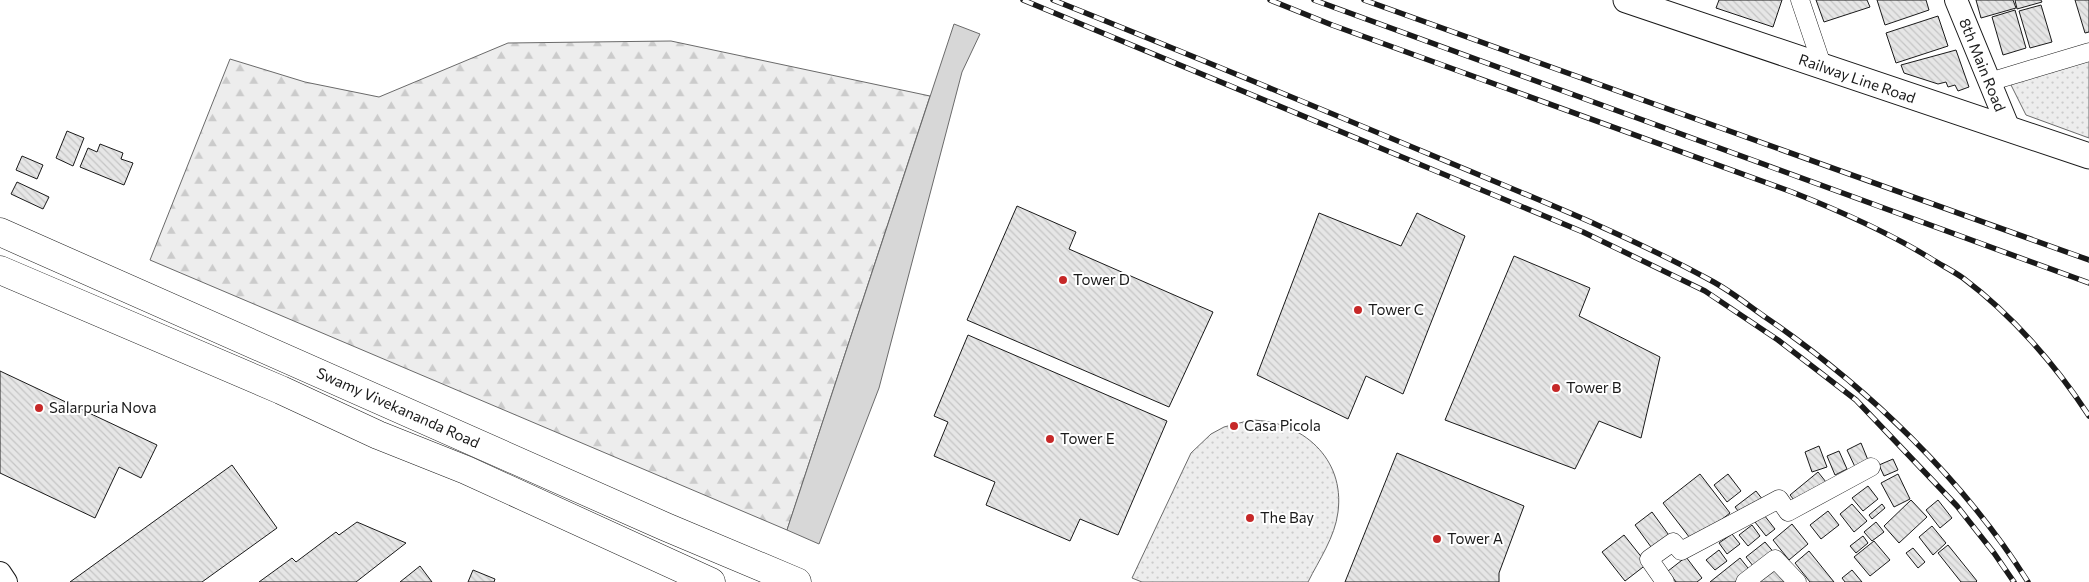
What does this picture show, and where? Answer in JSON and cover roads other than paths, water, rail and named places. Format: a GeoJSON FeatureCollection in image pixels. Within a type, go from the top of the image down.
{"type":"FeatureCollection","features":[{"type":"Feature","properties":{"kind":"main road","name":"Railway Line Road"},"geometry":{"type":"LineString","coordinates":[[1626,0],[1823,68],[2089,156]]}},
{"type":"Feature","properties":{"kind":"main road","name":"Swamy Vivekananda Road"},"geometry":{"type":"LineString","coordinates":[[0,232],[648,519],[797,582]]}},
{"type":"Feature","properties":{"kind":"main road","name":"Swamy Vivekananda Road"},"geometry":{"type":"LineString","coordinates":[[0,270],[281,390],[378,434],[466,470],[711,582]]}},
{"type":"Feature","properties":{"kind":"street"},"geometry":{"type":"LineString","coordinates":[[1800,0],[1823,68]]}},
{"type":"Feature","properties":{"kind":"street","name":"8th Main Road"},"geometry":{"type":"LineString","coordinates":[[1956,0],[2009,129]]}},
{"type":"Feature","properties":{"kind":"street"},"geometry":{"type":"LineString","coordinates":[[1989,82],[2089,52]]}},
{"type":"Feature","properties":{"kind":"street"},"geometry":{"type":"LineString","coordinates":[[1665,582],[1649,559],[1673,542],[1681,551],[1779,500],[1788,512],[1871,467]]}},
{"type":"Feature","properties":{"kind":"street"},"geometry":{"type":"LineString","coordinates":[[1745,582],[1775,559],[1797,582]]}},
{"type":"Feature","properties":{"kind":"street"},"geometry":{"type":"LineString","coordinates":[[0,573],[6,582]]}},
{"type":"Feature","properties":{"kind":"railway"},"geometry":{"type":"LineString","coordinates":[[1023,0],[1583,232],[1705,291],[1778,340],[1856,400],[1957,506],[2014,582]]}},
{"type":"Feature","properties":{"kind":"railway"},"geometry":{"type":"LineString","coordinates":[[1053,0],[1241,76],[1571,214],[1641,245],[1718,284],[1805,346],[1877,405],[1944,472],[1974,507],[2003,544],[2028,582]]}},
{"type":"Feature","properties":{"kind":"railway"},"geometry":{"type":"LineString","coordinates":[[1270,0],[1332,25],[1792,192],[1880,230],[1959,275],[1981,292],[2032,341],[2089,416]]}},
{"type":"Feature","properties":{"kind":"railway"},"geometry":{"type":"LineString","coordinates":[[1314,0],[2089,283]]}},
{"type":"Feature","properties":{"kind":"railway"},"geometry":{"type":"LineString","coordinates":[[1364,0],[2089,260]]}},
{"type":"Feature","properties":{"kind":"place","name":"Tower D"},"geometry":{"type":"Point","coordinates":[1063,280]}},
{"type":"Feature","properties":{"kind":"place","name":"Tower C"},"geometry":{"type":"Point","coordinates":[1358,310]}},
{"type":"Feature","properties":{"kind":"place","name":"Tower B"},"geometry":{"type":"Point","coordinates":[1556,388]}},
{"type":"Feature","properties":{"kind":"place","name":"Salarpuria Nova"},"geometry":{"type":"Point","coordinates":[39,408]}},
{"type":"Feature","properties":{"kind":"place","name":"Casa Picola"},"geometry":{"type":"Point","coordinates":[1234,426]}},
{"type":"Feature","properties":{"kind":"place","name":"Tower E"},"geometry":{"type":"Point","coordinates":[1050,439]}},
{"type":"Feature","properties":{"kind":"place","name":"The Bay"},"geometry":{"type":"Point","coordinates":[1250,518]}},
{"type":"Feature","properties":{"kind":"place","name":"Tower A"},"geometry":{"type":"Point","coordinates":[1437,539]}}]}
